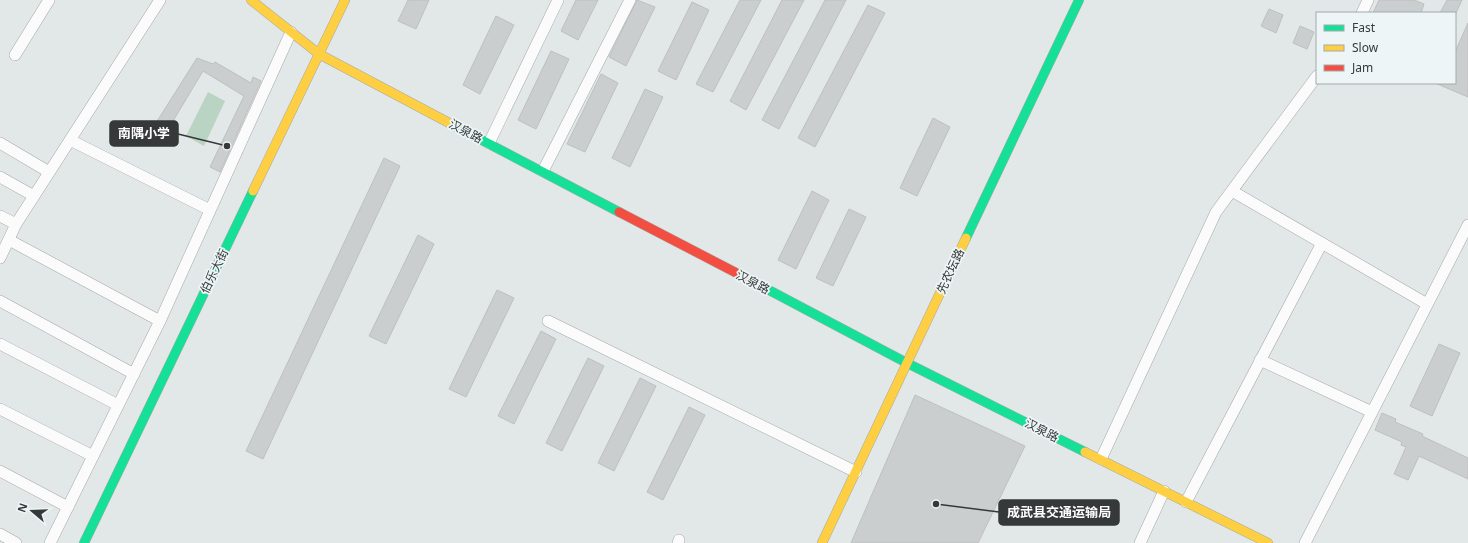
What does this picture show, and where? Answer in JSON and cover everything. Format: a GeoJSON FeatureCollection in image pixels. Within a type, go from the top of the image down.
{"type":"FeatureCollection","features":[{"type":"Feature","properties":{"kind":"street"},"geometry":{"type":"LineString","coordinates":[[16,55],[49,0]]}},
{"type":"Feature","properties":{"kind":"street"},"geometry":{"type":"LineString","coordinates":[[0,258],[16,224],[160,0]]}},
{"type":"Feature","properties":{"kind":"street","name":"汉泉路"},"geometry":{"type":"LineString","coordinates":[[251,0],[319,54],[907,362],[1268,543]]}},
{"type":"Feature","properties":{"kind":"street","name":"伯乐大街"},"geometry":{"type":"LineString","coordinates":[[84,543],[345,0]]}},
{"type":"Feature","properties":{"kind":"street"},"geometry":{"type":"LineString","coordinates":[[489,143],[558,0]]}},
{"type":"Feature","properties":{"kind":"street"},"geometry":{"type":"LineString","coordinates":[[543,171],[630,0]]}},
{"type":"Feature","properties":{"kind":"street","name":"先农坛路"},"geometry":{"type":"LineString","coordinates":[[822,543],[1079,0]]}},
{"type":"Feature","properties":{"kind":"street"},"geometry":{"type":"LineString","coordinates":[[1362,12],[1368,0]]}},
{"type":"Feature","properties":{"kind":"street"},"geometry":{"type":"LineString","coordinates":[[50,543],[160,321],[291,32]]}},
{"type":"Feature","properties":{"kind":"street"},"geometry":{"type":"LineString","coordinates":[[1101,459],[1216,212],[1316,77]]}},
{"type":"Feature","properties":{"kind":"street"},"geometry":{"type":"LineString","coordinates":[[70,140],[210,210]]}},
{"type":"Feature","properties":{"kind":"street"},"geometry":{"type":"LineString","coordinates":[[0,143],[49,172]]}},
{"type":"Feature","properties":{"kind":"street"},"geometry":{"type":"LineString","coordinates":[[0,177],[34,196]]}},
{"type":"Feature","properties":{"kind":"street"},"geometry":{"type":"LineString","coordinates":[[1232,191],[1428,304]]}},
{"type":"Feature","properties":{"kind":"street"},"geometry":{"type":"LineString","coordinates":[[0,216],[16,224]]}},
{"type":"Feature","properties":{"kind":"street"},"geometry":{"type":"LineString","coordinates":[[1305,543],[1468,225]]}},
{"type":"Feature","properties":{"kind":"street"},"geometry":{"type":"LineString","coordinates":[[8,240],[160,321]]}},
{"type":"Feature","properties":{"kind":"street"},"geometry":{"type":"LineString","coordinates":[[1186,502],[1322,243]]}},
{"type":"Feature","properties":{"kind":"street"},"geometry":{"type":"LineString","coordinates":[[0,301],[134,374]]}},
{"type":"Feature","properties":{"kind":"street"},"geometry":{"type":"LineString","coordinates":[[548,321],[856,472]]}},
{"type":"Feature","properties":{"kind":"street"},"geometry":{"type":"LineString","coordinates":[[0,344],[118,405]]}},
{"type":"Feature","properties":{"kind":"street"},"geometry":{"type":"LineString","coordinates":[[1260,360],[1372,412]]}},
{"type":"Feature","properties":{"kind":"street"},"geometry":{"type":"LineString","coordinates":[[0,409],[93,456]]}},
{"type":"Feature","properties":{"kind":"street"},"geometry":{"type":"LineString","coordinates":[[0,471],[68,507]]}},
{"type":"Feature","properties":{"kind":"street"},"geometry":{"type":"LineString","coordinates":[[1140,543],[1164,491]]}},
{"type":"Feature","properties":{"kind":"street"},"geometry":{"type":"LineString","coordinates":[[0,534],[16,543]]}},
{"type":"Feature","properties":{"kind":"green space"},"geometry":{"type":"Polygon","coordinates":[[[208,92],[225,101],[204,146],[186,136],[208,92]]]}},
{"type":"Feature","properties":{"kind":"building"},"geometry":{"type":"Polygon","coordinates":[[[408,0],[429,0],[416,29],[398,21],[408,0]]]}},
{"type":"Feature","properties":{"kind":"building"},"geometry":{"type":"Polygon","coordinates":[[[576,0],[598,0],[578,40],[561,31],[576,0]]]}},
{"type":"Feature","properties":{"kind":"building"},"geometry":{"type":"Polygon","coordinates":[[[637,0],[655,7],[626,66],[609,57],[637,0]]]}},
{"type":"Feature","properties":{"kind":"building"},"geometry":{"type":"Polygon","coordinates":[[[740,0],[761,0],[713,92],[696,84],[740,0]]]}},
{"type":"Feature","properties":{"kind":"building"},"geometry":{"type":"Polygon","coordinates":[[[782,0],[804,0],[746,110],[730,101],[782,0]]]}},
{"type":"Feature","properties":{"kind":"building"},"geometry":{"type":"Polygon","coordinates":[[[825,0],[846,0],[779,129],[762,120],[825,0]]]}},
{"type":"Feature","properties":{"kind":"building"},"geometry":{"type":"Polygon","coordinates":[[[1379,0],[1414,0],[1424,4],[1421,12],[1373,12],[1379,0]]]}},
{"type":"Feature","properties":{"kind":"building"},"geometry":{"type":"Polygon","coordinates":[[[1447,0],[1462,0],[1456,13],[1441,12],[1447,0]]]}},
{"type":"Feature","properties":{"kind":"building"},"geometry":{"type":"Polygon","coordinates":[[[692,2],[709,10],[676,80],[658,71],[692,2]]]}},
{"type":"Feature","properties":{"kind":"building"},"geometry":{"type":"Polygon","coordinates":[[[868,5],[885,13],[815,147],[798,138],[868,5]]]}},
{"type":"Feature","properties":{"kind":"building"},"geometry":{"type":"Polygon","coordinates":[[[1269,9],[1283,15],[1276,33],[1261,26],[1269,9]]]}},
{"type":"Feature","properties":{"kind":"building"},"geometry":{"type":"Polygon","coordinates":[[[496,16],[514,25],[480,94],[463,85],[496,16]]]}},
{"type":"Feature","properties":{"kind":"building"},"geometry":{"type":"Polygon","coordinates":[[[1468,23],[1468,97],[1437,84],[1456,84],[1456,50],[1468,23]]]}},
{"type":"Feature","properties":{"kind":"building"},"geometry":{"type":"Polygon","coordinates":[[[1300,26],[1314,32],[1307,49],[1293,43],[1300,26]]]}},
{"type":"Feature","properties":{"kind":"building"},"geometry":{"type":"Polygon","coordinates":[[[551,51],[569,59],[536,129],[518,120],[551,51]]]}},
{"type":"Feature","properties":{"kind":"building"},"geometry":{"type":"Polygon","coordinates":[[[197,58],[213,64],[215,62],[251,83],[253,77],[261,81],[220,172],[210,167],[244,96],[203,71],[161,141],[149,134],[197,58]]]}},
{"type":"Feature","properties":{"kind":"building"},"geometry":{"type":"Polygon","coordinates":[[[601,74],[618,83],[585,152],[567,144],[601,74]]]}},
{"type":"Feature","properties":{"kind":"building"},"geometry":{"type":"Polygon","coordinates":[[[645,89],[663,97],[630,167],[612,158],[645,89]]]}},
{"type":"Feature","properties":{"kind":"building"},"geometry":{"type":"Polygon","coordinates":[[[933,118],[950,127],[917,196],[900,188],[933,118]]]}},
{"type":"Feature","properties":{"kind":"building"},"geometry":{"type":"Polygon","coordinates":[[[384,158],[400,166],[263,459],[246,451],[384,158]]]}},
{"type":"Feature","properties":{"kind":"building"},"geometry":{"type":"Polygon","coordinates":[[[812,191],[829,200],[796,269],[778,260],[812,191]]]}},
{"type":"Feature","properties":{"kind":"building"},"geometry":{"type":"Polygon","coordinates":[[[849,209],[866,217],[833,286],[816,278],[849,209]]]}},
{"type":"Feature","properties":{"kind":"building"},"geometry":{"type":"Polygon","coordinates":[[[418,235],[434,244],[386,344],[369,336],[418,235]]]}},
{"type":"Feature","properties":{"kind":"building"},"geometry":{"type":"Polygon","coordinates":[[[497,290],[514,298],[466,397],[449,389],[497,290]]]}},
{"type":"Feature","properties":{"kind":"building"},"geometry":{"type":"Polygon","coordinates":[[[541,331],[556,339],[514,424],[498,416],[541,331]]]}},
{"type":"Feature","properties":{"kind":"building"},"geometry":{"type":"Polygon","coordinates":[[[1439,344],[1460,353],[1432,416],[1410,406],[1439,344]]]}},
{"type":"Feature","properties":{"kind":"building"},"geometry":{"type":"Polygon","coordinates":[[[588,358],[604,366],[562,451],[546,443],[588,358]]]}},
{"type":"Feature","properties":{"kind":"building"},"geometry":{"type":"Polygon","coordinates":[[[640,378],[656,386],[614,471],[598,463],[640,378]]]}},
{"type":"Feature","properties":{"kind":"building"},"geometry":{"type":"Polygon","coordinates":[[[915,395],[1025,446],[978,543],[851,543],[915,395]]]}},
{"type":"Feature","properties":{"kind":"building"},"geometry":{"type":"Polygon","coordinates":[[[689,407],[705,415],[663,500],[647,492],[689,407]]]}},
{"type":"Feature","properties":{"kind":"building"},"geometry":{"type":"Polygon","coordinates":[[[1382,413],[1396,419],[1395,422],[1423,434],[1422,436],[1468,458],[1468,479],[1419,456],[1408,480],[1394,474],[1406,447],[1401,445],[1402,442],[1375,430],[1382,413]]]}},
{"type":"Feature","properties":{"kind":"traffic: fast"},"geometry":{"type":"LineString","coordinates":[[966,238],[1079,0]]}},
{"type":"Feature","properties":{"kind":"traffic: fast"},"geometry":{"type":"LineString","coordinates":[[453,125],[619,212]]}},
{"type":"Feature","properties":{"kind":"traffic: fast"},"geometry":{"type":"LineString","coordinates":[[84,543],[253,191]]}},
{"type":"Feature","properties":{"kind":"traffic: fast"},"geometry":{"type":"LineString","coordinates":[[750,280],[907,363],[1085,452]]}},
{"type":"Feature","properties":{"kind":"traffic: slow"},"geometry":{"type":"LineString","coordinates":[[251,0],[319,54],[453,125]]}},
{"type":"Feature","properties":{"kind":"traffic: slow"},"geometry":{"type":"LineString","coordinates":[[253,191],[345,0]]}},
{"type":"Feature","properties":{"kind":"traffic: slow"},"geometry":{"type":"LineString","coordinates":[[822,543],[966,238]]}},
{"type":"Feature","properties":{"kind":"traffic: slow"},"geometry":{"type":"LineString","coordinates":[[1085,452],[1268,543]]}},
{"type":"Feature","properties":{"kind":"traffic: jam"},"geometry":{"type":"LineString","coordinates":[[619,212],[750,280]]}},
{"type":"Feature","properties":{"kind":"place","name":"南隅小学"},"geometry":{"type":"Point","coordinates":[227,146]}},
{"type":"Feature","properties":{"kind":"place","name":"成武县交通运输局"},"geometry":{"type":"Point","coordinates":[936,504]}}]}
